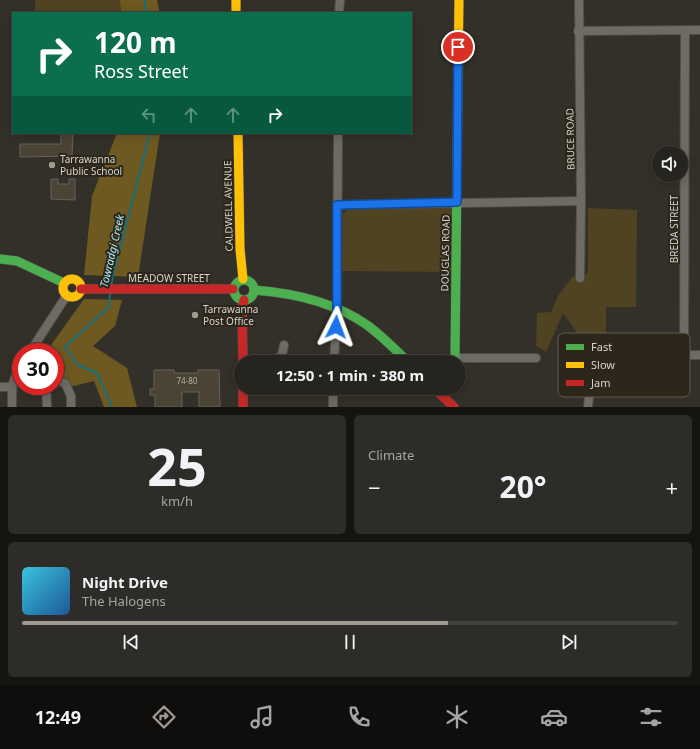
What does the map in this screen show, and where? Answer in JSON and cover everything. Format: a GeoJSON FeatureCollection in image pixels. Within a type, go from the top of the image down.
{"type":"FeatureCollection","features":[{"type":"Feature","properties":{"kind":"main road"},"geometry":{"type":"LineString","coordinates":[[236,0],[236,12]]}},
{"type":"Feature","properties":{"kind":"main road","name":"DOUGLAS ROAD"},"geometry":{"type":"LineString","coordinates":[[454,355],[459,0]]}},
{"type":"Feature","properties":{"kind":"main road","name":"CALDWELL AVENUE"},"geometry":{"type":"LineString","coordinates":[[238,134],[240,249],[243,279]]}},
{"type":"Feature","properties":{"kind":"main road"},"geometry":{"type":"LineString","coordinates":[[0,259],[17,261],[64,283]]}},
{"type":"Feature","properties":{"kind":"main road"},"geometry":{"type":"LineString","coordinates":[[69,279],[75,279],[80,283],[82,289],[76,296],[70,297],[63,289],[64,283],[69,279]]}},
{"type":"Feature","properties":{"kind":"main road"},"geometry":{"type":"LineString","coordinates":[[243,279],[250,282],[253,285],[254,290],[252,296],[244,300],[238,299],[235,296],[233,289],[236,282],[243,279]]}},
{"type":"Feature","properties":{"kind":"main road","name":"MEADOW STREET"},"geometry":{"type":"LineString","coordinates":[[82,289],[233,289]]}},
{"type":"Feature","properties":{"kind":"main road"},"geometry":{"type":"LineString","coordinates":[[254,290],[293,295],[320,302],[337,309],[367,325],[401,355]]}},
{"type":"Feature","properties":{"kind":"main road"},"geometry":{"type":"LineString","coordinates":[[243,355],[242,310],[244,300]]}},
{"type":"Feature","properties":{"kind":"main road"},"geometry":{"type":"LineString","coordinates":[[243,395],[243,407]]}},
{"type":"Feature","properties":{"kind":"main road"},"geometry":{"type":"LineString","coordinates":[[442,395],[454,407]]}},
{"type":"Feature","properties":{"kind":"street"},"geometry":{"type":"LineString","coordinates":[[339,12],[340,0]]}},
{"type":"Feature","properties":{"kind":"street","name":"BRUCE ROAD"},"geometry":{"type":"LineString","coordinates":[[579,0],[578,31],[581,200],[580,278]]}},
{"type":"Feature","properties":{"kind":"street"},"geometry":{"type":"LineString","coordinates":[[578,31],[700,30]]}},
{"type":"Feature","properties":{"kind":"street","name":"BREDA STREET"},"geometry":{"type":"LineString","coordinates":[[684,333],[685,31]]}},
{"type":"Feature","properties":{"kind":"street"},"geometry":{"type":"LineString","coordinates":[[334,355],[337,309],[338,134]]}},
{"type":"Feature","properties":{"kind":"street"},"geometry":{"type":"LineString","coordinates":[[337,205],[581,200]]}},
{"type":"Feature","properties":{"kind":"street"},"geometry":{"type":"LineString","coordinates":[[36,343],[67,295]]}},
{"type":"Feature","properties":{"kind":"street"},"geometry":{"type":"LineString","coordinates":[[282,355],[284,345]]}},
{"type":"Feature","properties":{"kind":"street"},"geometry":{"type":"LineString","coordinates":[[466,360],[536,358]]}},
{"type":"Feature","properties":{"kind":"street"},"geometry":{"type":"LineString","coordinates":[[64,383],[71,396],[71,407]]}},
{"type":"Feature","properties":{"kind":"street"},"geometry":{"type":"LineString","coordinates":[[0,387],[12,387]]}},
{"type":"Feature","properties":{"kind":"street"},"geometry":{"type":"LineString","coordinates":[[12,395],[12,407]]}},
{"type":"Feature","properties":{"kind":"street"},"geometry":{"type":"LineString","coordinates":[[46,395],[47,407]]}},
{"type":"Feature","properties":{"kind":"street"},"geometry":{"type":"LineString","coordinates":[[333,395],[333,407]]}},
{"type":"Feature","properties":{"kind":"street"},"geometry":{"type":"LineString","coordinates":[[588,407],[589,397]]}},
{"type":"Feature","properties":{"kind":"shaded area"},"geometry":{"type":"Polygon","coordinates":[[[35,0],[120,0],[121,12],[35,12],[35,0]]]}},
{"type":"Feature","properties":{"kind":"shaded area"},"geometry":{"type":"Polygon","coordinates":[[[120,0],[157,0],[160,12],[121,12],[120,0]]]}},
{"type":"Feature","properties":{"kind":"shaded area"},"geometry":{"type":"Polygon","coordinates":[[[117,134],[160,134],[138,277],[84,275],[92,196],[117,134]]]}},
{"type":"Feature","properties":{"kind":"shaded area"},"geometry":{"type":"Polygon","coordinates":[[[350,207],[453,207],[451,272],[342,271],[343,214],[350,207]]]}},
{"type":"Feature","properties":{"kind":"shaded area"},"geometry":{"type":"Polygon","coordinates":[[[588,208],[637,210],[636,307],[606,307],[606,333],[577,333],[563,313],[546,352],[536,346],[537,313],[551,312],[558,296],[573,276],[580,278],[588,272],[588,208]]]}},
{"type":"Feature","properties":{"kind":"shaded area"},"geometry":{"type":"Polygon","coordinates":[[[84,299],[122,300],[115,326],[93,346],[127,368],[137,407],[104,407],[94,381],[69,387],[64,384],[64,343],[52,343],[84,299]]]}},
{"type":"Feature","properties":{"kind":"building"},"geometry":{"type":"Polygon","coordinates":[[[61,134],[73,134],[72,156],[20,157],[20,144],[61,144],[61,134]]]}},
{"type":"Feature","properties":{"kind":"building"},"geometry":{"type":"Polygon","coordinates":[[[51,179],[58,179],[58,184],[69,184],[69,179],[75,179],[75,200],[51,199],[51,179]]]}},
{"type":"Feature","properties":{"kind":"building"},"geometry":{"type":"Polygon","coordinates":[[[154,370],[174,370],[174,373],[198,373],[198,370],[219,370],[220,407],[199,407],[199,392],[182,392],[182,407],[155,407],[155,395],[150,395],[150,389],[154,389],[154,370]]]}},
{"type":"Feature","properties":{"kind":"waterway","name":"Towradgi Creek"},"geometry":{"type":"LineString","coordinates":[[145,0],[145,12]]}},
{"type":"Feature","properties":{"kind":"waterway","name":"Towradgi Creek"},"geometry":{"type":"LineString","coordinates":[[111,286],[150,134]]}},
{"type":"Feature","properties":{"kind":"waterway","name":"Towradgi Creek"},"geometry":{"type":"LineString","coordinates":[[110,292],[109,307],[65,347],[78,365],[97,373],[112,407]]}},
{"type":"Feature","properties":{"kind":"traffic: fast"},"geometry":{"type":"LineString","coordinates":[[455,355],[458,80]]}},
{"type":"Feature","properties":{"kind":"traffic: fast"},"geometry":{"type":"LineString","coordinates":[[0,259],[17,261],[64,283]]}},
{"type":"Feature","properties":{"kind":"traffic: fast"},"geometry":{"type":"LineString","coordinates":[[240,280],[248,280],[254,286],[254,290],[254,294],[248,300],[240,300],[234,294],[234,286],[240,280]]}},
{"type":"Feature","properties":{"kind":"traffic: fast"},"geometry":{"type":"LineString","coordinates":[[254,290],[299,296],[341,310],[373,329],[401,355]]}},
{"type":"Feature","properties":{"kind":"traffic: slow"},"geometry":{"type":"LineString","coordinates":[[236,0],[236,12]]}},
{"type":"Feature","properties":{"kind":"traffic: slow"},"geometry":{"type":"LineString","coordinates":[[458,80],[459,0]]}},
{"type":"Feature","properties":{"kind":"traffic: slow"},"geometry":{"type":"LineString","coordinates":[[238,134],[240,249],[243,279]]}},
{"type":"Feature","properties":{"kind":"traffic: slow"},"geometry":{"type":"LineString","coordinates":[[68,279],[76,279],[81,284],[81,288],[79,295],[76,297],[68,297],[63,292],[63,284],[68,279]]}},
{"type":"Feature","properties":{"kind":"traffic: jam"},"geometry":{"type":"LineString","coordinates":[[81,289],[233,289]]}},
{"type":"Feature","properties":{"kind":"traffic: jam"},"geometry":{"type":"LineString","coordinates":[[243,355],[242,310],[244,300]]}},
{"type":"Feature","properties":{"kind":"traffic: jam"},"geometry":{"type":"LineString","coordinates":[[243,395],[243,407]]}},
{"type":"Feature","properties":{"kind":"traffic: jam"},"geometry":{"type":"LineString","coordinates":[[441,395],[454,407]]}},
{"type":"Feature","properties":{"kind":"place","name":"Tarrawanna Public School"},"geometry":{"type":"Point","coordinates":[52,165]}},
{"type":"Feature","properties":{"kind":"place","name":"Tarrawanna Post Office"},"geometry":{"type":"Point","coordinates":[195,315]}},
{"type":"Feature","properties":{"kind":"route"},"geometry":{"type":"LineString","coordinates":[[336,327],[337,205],[457,202],[458,47]]}}]}
